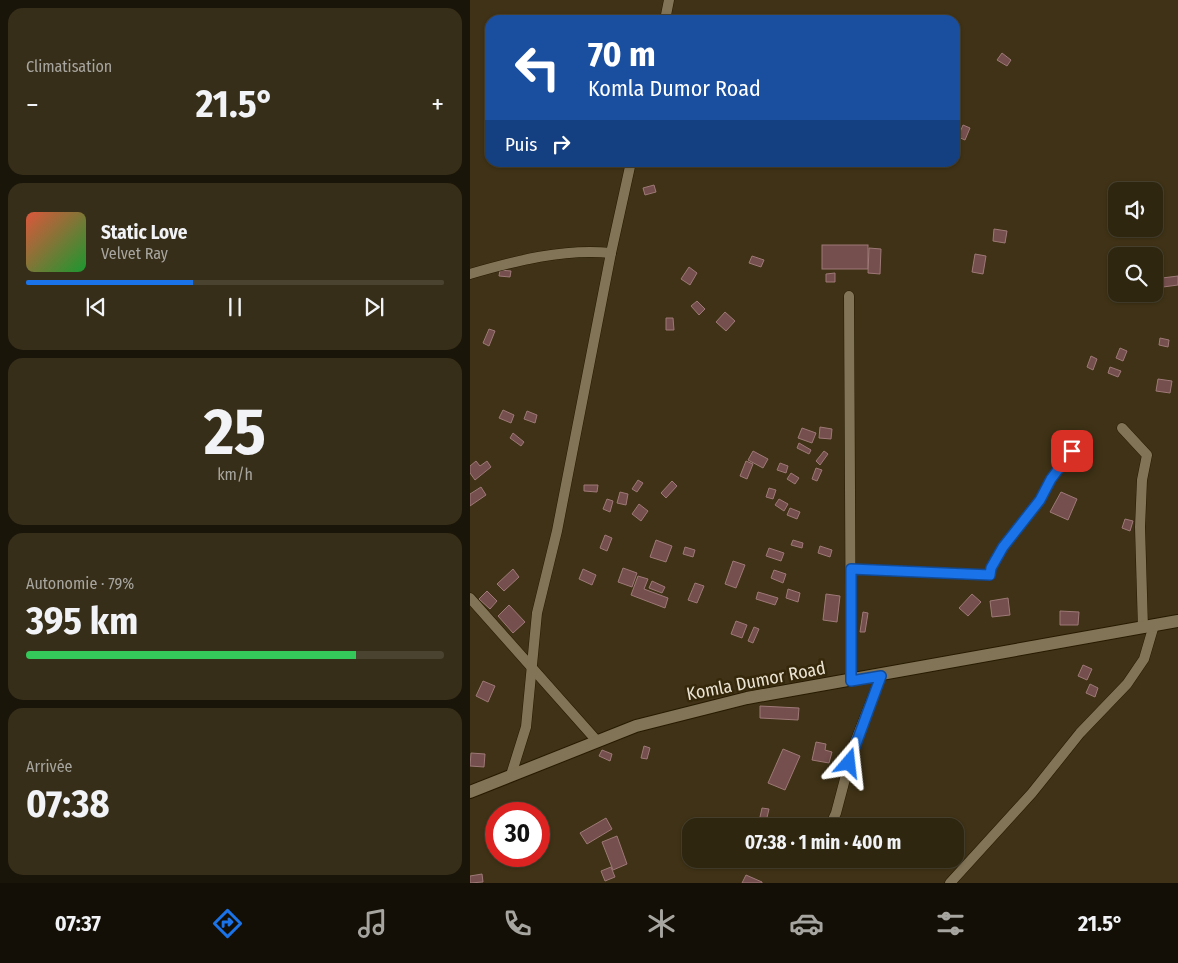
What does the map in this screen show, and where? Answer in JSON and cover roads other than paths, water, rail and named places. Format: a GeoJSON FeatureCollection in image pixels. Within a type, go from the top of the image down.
{"type":"FeatureCollection","features":[{"type":"Feature","properties":{"kind":"street"},"geometry":{"type":"LineString","coordinates":[[666,15],[669,0]]}},
{"type":"Feature","properties":{"kind":"street"},"geometry":{"type":"LineString","coordinates":[[511,775],[526,727],[531,690],[530,667],[537,613],[565,492],[611,253],[630,167]]}},
{"type":"Feature","properties":{"kind":"street"},"geometry":{"type":"LineString","coordinates":[[470,274],[521,260],[594,251],[611,253]]}},
{"type":"Feature","properties":{"kind":"street"},"geometry":{"type":"LineString","coordinates":[[849,296],[851,681]]}},
{"type":"Feature","properties":{"kind":"street"},"geometry":{"type":"LineString","coordinates":[[950,883],[1032,793],[1080,733],[1127,684],[1144,659],[1149,626],[1140,527],[1147,456],[1122,428]]}},
{"type":"Feature","properties":{"kind":"street"},"geometry":{"type":"LineString","coordinates":[[851,569],[990,575],[991,568],[1003,547],[1040,500],[1051,479],[1072,451]]}},
{"type":"Feature","properties":{"kind":"street"},"geometry":{"type":"LineString","coordinates":[[470,598],[596,741]]}},
{"type":"Feature","properties":{"kind":"street","name":"Komla Dumor Road"},"geometry":{"type":"LineString","coordinates":[[470,792],[636,726],[693,711],[747,698],[881,676],[1178,621]]}},
{"type":"Feature","properties":{"kind":"street"},"geometry":{"type":"LineString","coordinates":[[834,818],[854,745],[881,676]]}}]}
